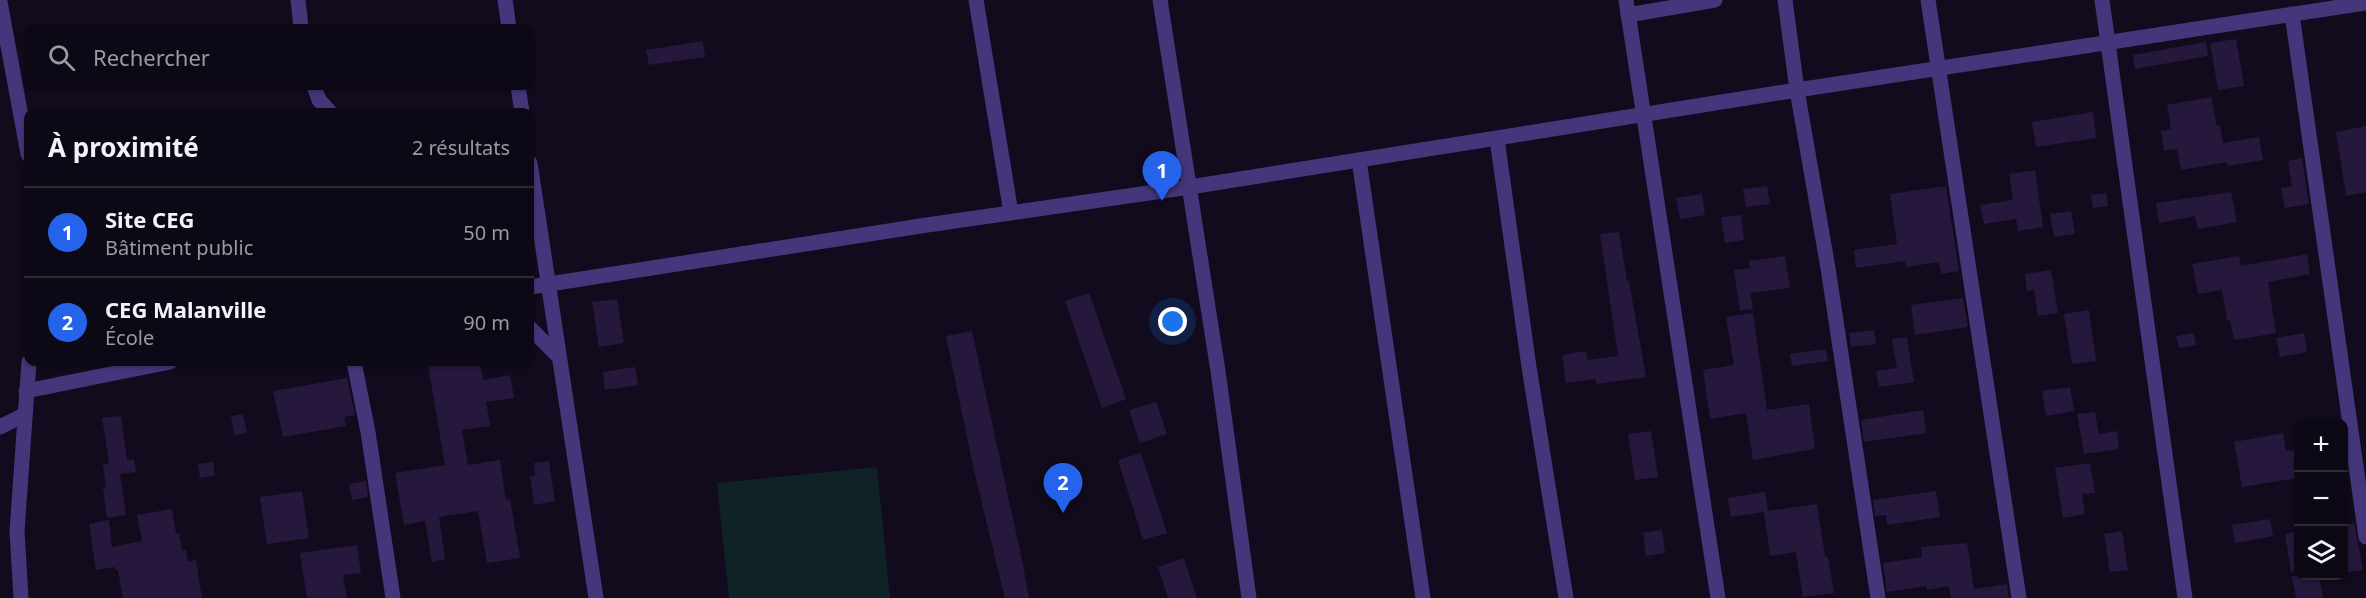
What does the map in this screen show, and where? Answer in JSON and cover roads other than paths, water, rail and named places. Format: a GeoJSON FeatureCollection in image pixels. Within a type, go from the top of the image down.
{"type":"FeatureCollection","features":[{"type":"Feature","properties":{"kind":"street"},"geometry":{"type":"LineString","coordinates":[[298,0],[301,24]]}},
{"type":"Feature","properties":{"kind":"street"},"geometry":{"type":"LineString","coordinates":[[505,0],[508,24]]}},
{"type":"Feature","properties":{"kind":"street"},"geometry":{"type":"LineString","coordinates":[[976,0],[1011,213]]}},
{"type":"Feature","properties":{"kind":"street"},"geometry":{"type":"LineString","coordinates":[[1160,0],[1190,187],[1249,598]]}},
{"type":"Feature","properties":{"kind":"street"},"geometry":{"type":"LineString","coordinates":[[1715,0],[1627,7],[1718,598]]}},
{"type":"Feature","properties":{"kind":"street"},"geometry":{"type":"LineString","coordinates":[[1785,0],[1797,90],[1828,268],[1878,598]]}},
{"type":"Feature","properties":{"kind":"street"},"geometry":{"type":"LineString","coordinates":[[1928,0],[2019,598]]}},
{"type":"Feature","properties":{"kind":"street"},"geometry":{"type":"LineString","coordinates":[[2102,0],[2185,598]]}},
{"type":"Feature","properties":{"kind":"street"},"geometry":{"type":"LineString","coordinates":[[0,2],[24,132]]}},
{"type":"Feature","properties":{"kind":"street"},"geometry":{"type":"LineString","coordinates":[[534,286],[1190,187],[1797,90],[2366,3]]}},
{"type":"Feature","properties":{"kind":"street"},"geometry":{"type":"LineString","coordinates":[[2292,14],[2366,537]]}},
{"type":"Feature","properties":{"kind":"street"},"geometry":{"type":"LineString","coordinates":[[316,90],[327,108]]}},
{"type":"Feature","properties":{"kind":"street"},"geometry":{"type":"LineString","coordinates":[[519,90],[521,108]]}},
{"type":"Feature","properties":{"kind":"street"},"geometry":{"type":"LineString","coordinates":[[1497,139],[1529,367],[1566,598]]}},
{"type":"Feature","properties":{"kind":"street"},"geometry":{"type":"LineString","coordinates":[[1359,160],[1424,598]]}},
{"type":"Feature","properties":{"kind":"street"},"geometry":{"type":"LineString","coordinates":[[534,190],[596,598]]}},
{"type":"Feature","properties":{"kind":"street"},"geometry":{"type":"LineString","coordinates":[[534,332],[559,357]]}},
{"type":"Feature","properties":{"kind":"street"},"geometry":{"type":"LineString","coordinates":[[21,598],[16,531],[29,366]]}},
{"type":"Feature","properties":{"kind":"street"},"geometry":{"type":"LineString","coordinates":[[26,391],[150,366]]}},
{"type":"Feature","properties":{"kind":"street"},"geometry":{"type":"LineString","coordinates":[[355,366],[368,432],[393,598]]}},
{"type":"Feature","properties":{"kind":"street"},"geometry":{"type":"LineString","coordinates":[[0,427],[24,415]]}},
{"type":"Feature","properties":{"kind":"place","name":"Site CEG"},"geometry":{"type":"Point","coordinates":[1162,201]}},
{"type":"Feature","properties":{"kind":"place","name":"CEG Malanville"},"geometry":{"type":"Point","coordinates":[1063,513]}}]}
